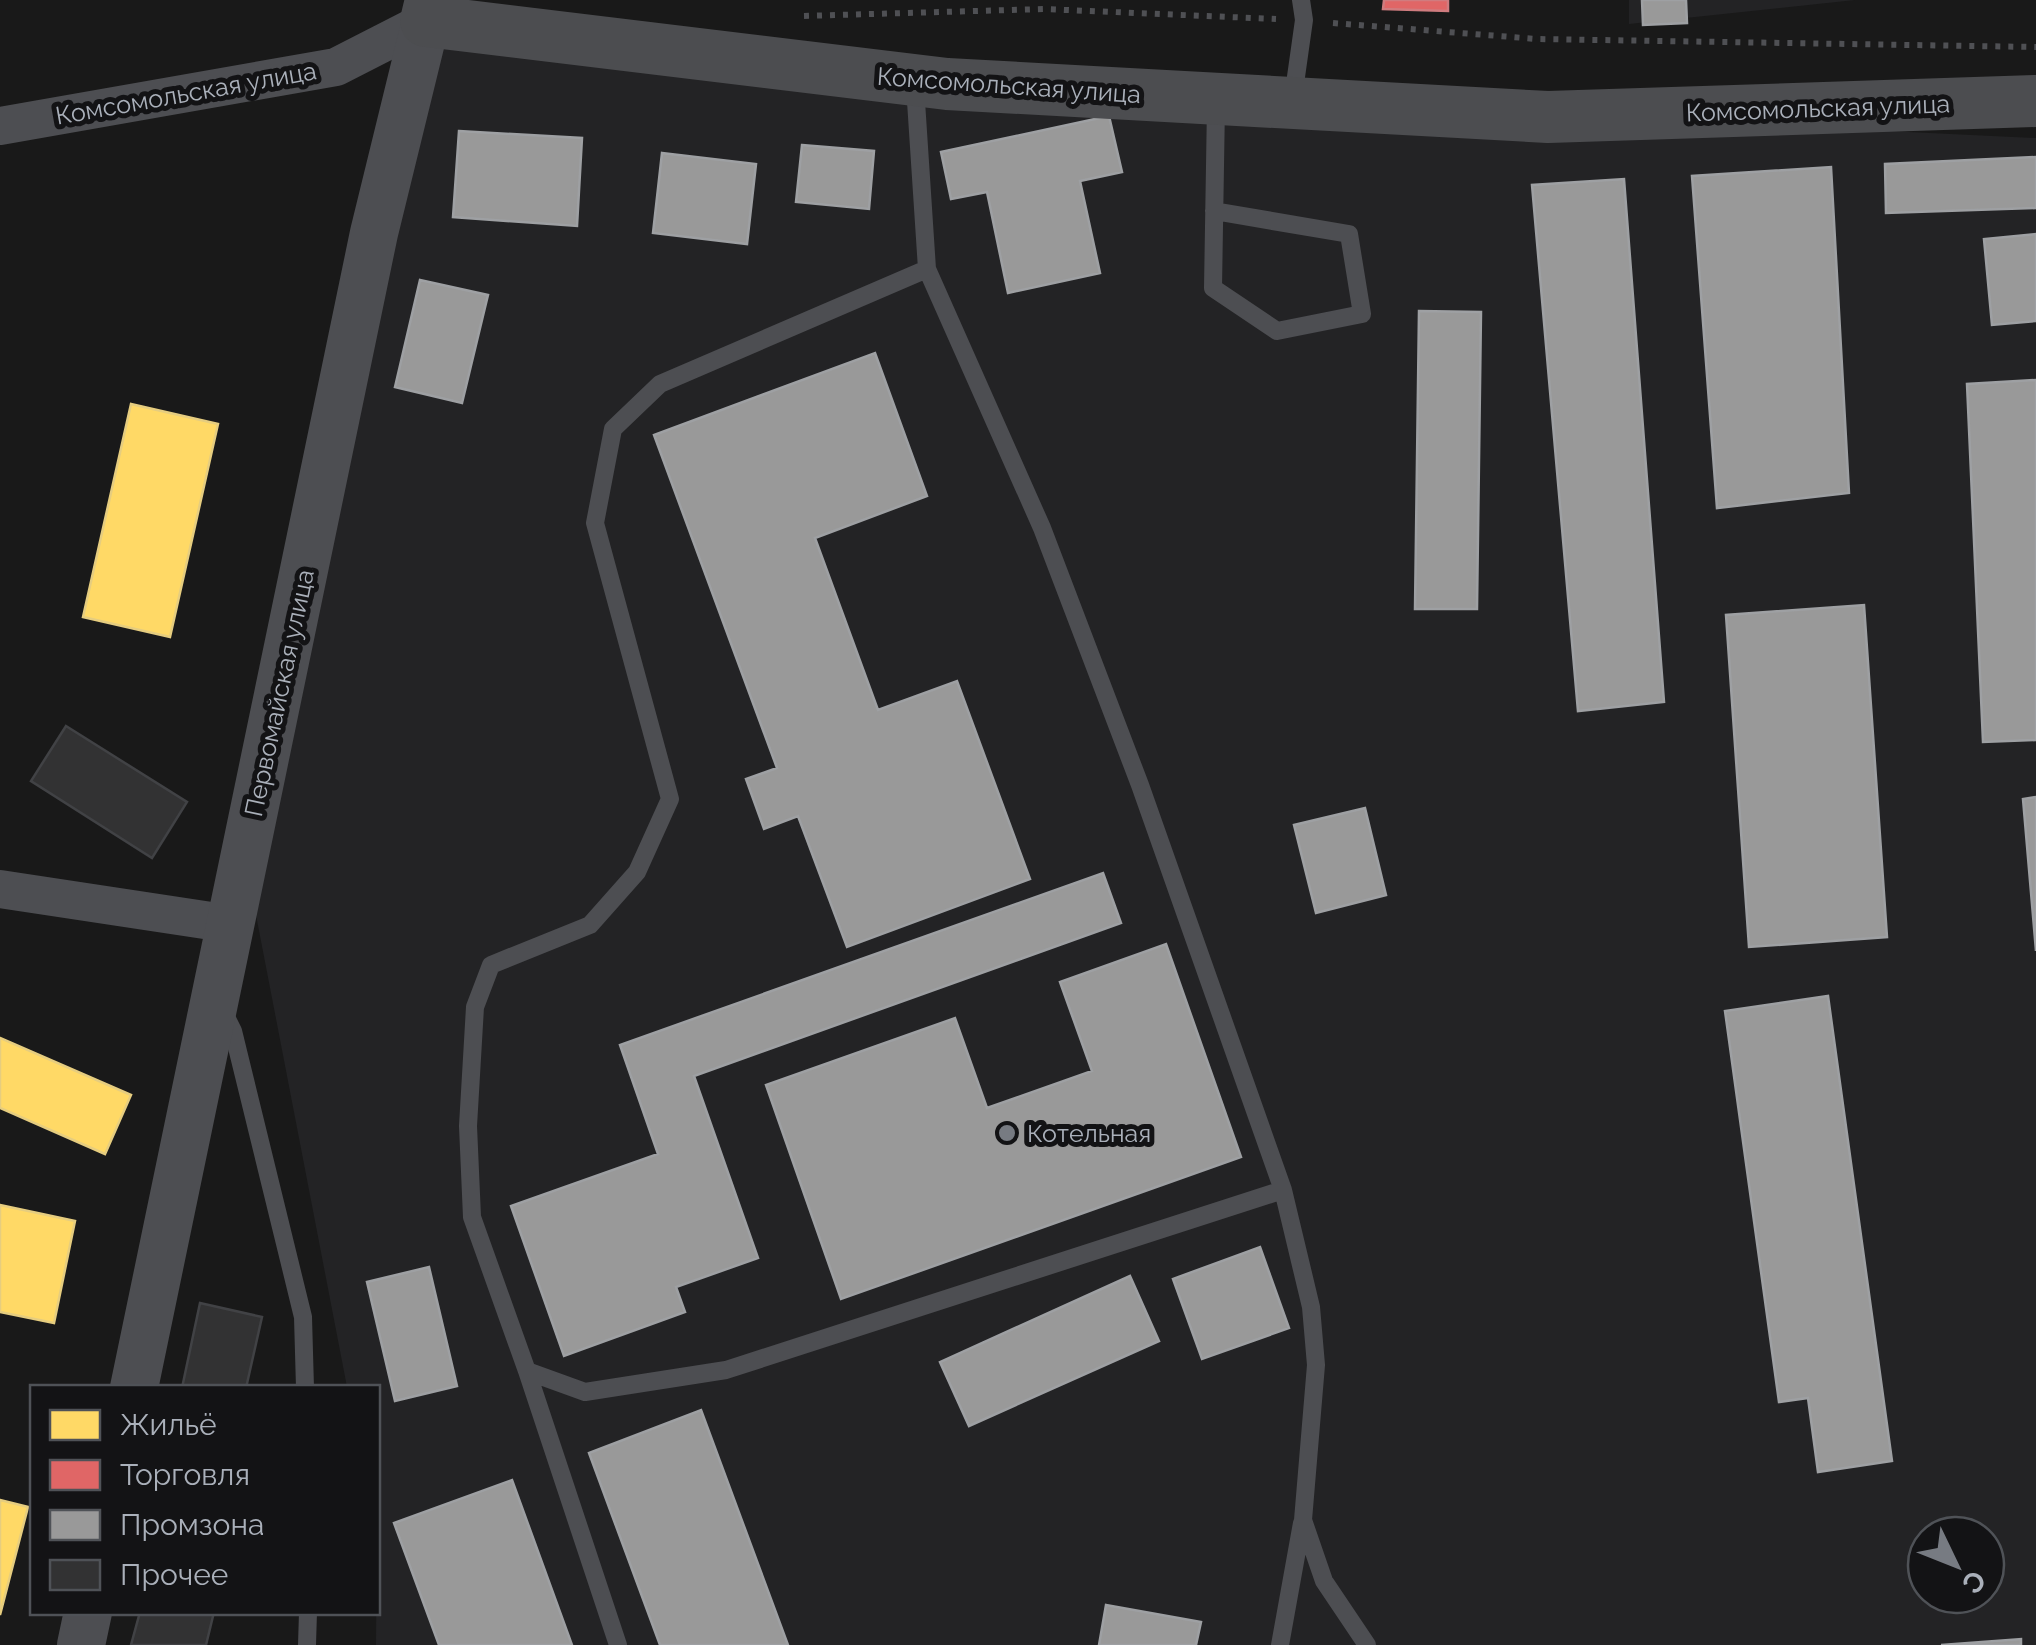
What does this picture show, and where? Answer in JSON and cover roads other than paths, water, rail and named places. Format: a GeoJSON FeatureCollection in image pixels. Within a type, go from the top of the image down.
{"type":"FeatureCollection","features":[{"type":"Feature","properties":{"kind":"main road","name":"Комсомольская улица"},"geometry":{"type":"LineString","coordinates":[[429,10],[915,80],[1216,99],[1548,117],[2036,101]]}},
{"type":"Feature","properties":{"kind":"street","name":"Комсомольская улица"},"geometry":{"type":"LineString","coordinates":[[0,126],[336,66],[429,10]]}},
{"type":"Feature","properties":{"kind":"street","name":"Первомайская улица"},"geometry":{"type":"LineString","coordinates":[[135,1385],[374,233],[429,10]]}},
{"type":"Feature","properties":{"kind":"street"},"geometry":{"type":"LineString","coordinates":[[0,889],[230,924]]}},
{"type":"Feature","properties":{"kind":"street"},"geometry":{"type":"LineString","coordinates":[[81,1645],[87,1615]]}},
{"type":"Feature","properties":{"kind":"lane"},"geometry":{"type":"LineString","coordinates":[[1292,103],[1304,20],[1301,0]]}},
{"type":"Feature","properties":{"kind":"lane"},"geometry":{"type":"LineString","coordinates":[[915,80],[927,269],[1042,528],[1140,785],[1283,1190],[1311,1307],[1316,1365],[1302,1520],[1280,1645]]}},
{"type":"Feature","properties":{"kind":"lane"},"geometry":{"type":"LineString","coordinates":[[1214,211],[1349,234],[1362,314],[1277,331],[1213,288],[1214,211],[1216,99]]}},
{"type":"Feature","properties":{"kind":"lane"},"geometry":{"type":"LineString","coordinates":[[618,1645],[472,1217],[468,1126],[474,1007],[492,965],[590,924],[637,872],[670,799],[595,523],[613,429],[660,384],[927,269]]}},
{"type":"Feature","properties":{"kind":"lane"},"geometry":{"type":"LineString","coordinates":[[216,996],[233,1031],[302,1318],[305,1385]]}},
{"type":"Feature","properties":{"kind":"lane"},"geometry":{"type":"LineString","coordinates":[[527,1371],[585,1392],[634,1388],[726,1370],[1283,1190]]}},
{"type":"Feature","properties":{"kind":"lane"},"geometry":{"type":"LineString","coordinates":[[1302,1520],[1324,1581],[1367,1645]]}},
{"type":"Feature","properties":{"kind":"lane"},"geometry":{"type":"LineString","coordinates":[[307,1645],[308,1615]]}},
{"type":"Feature","properties":{"kind":"place","name":"Котельная"},"geometry":{"type":"Point","coordinates":[1007,1133]}}]}
